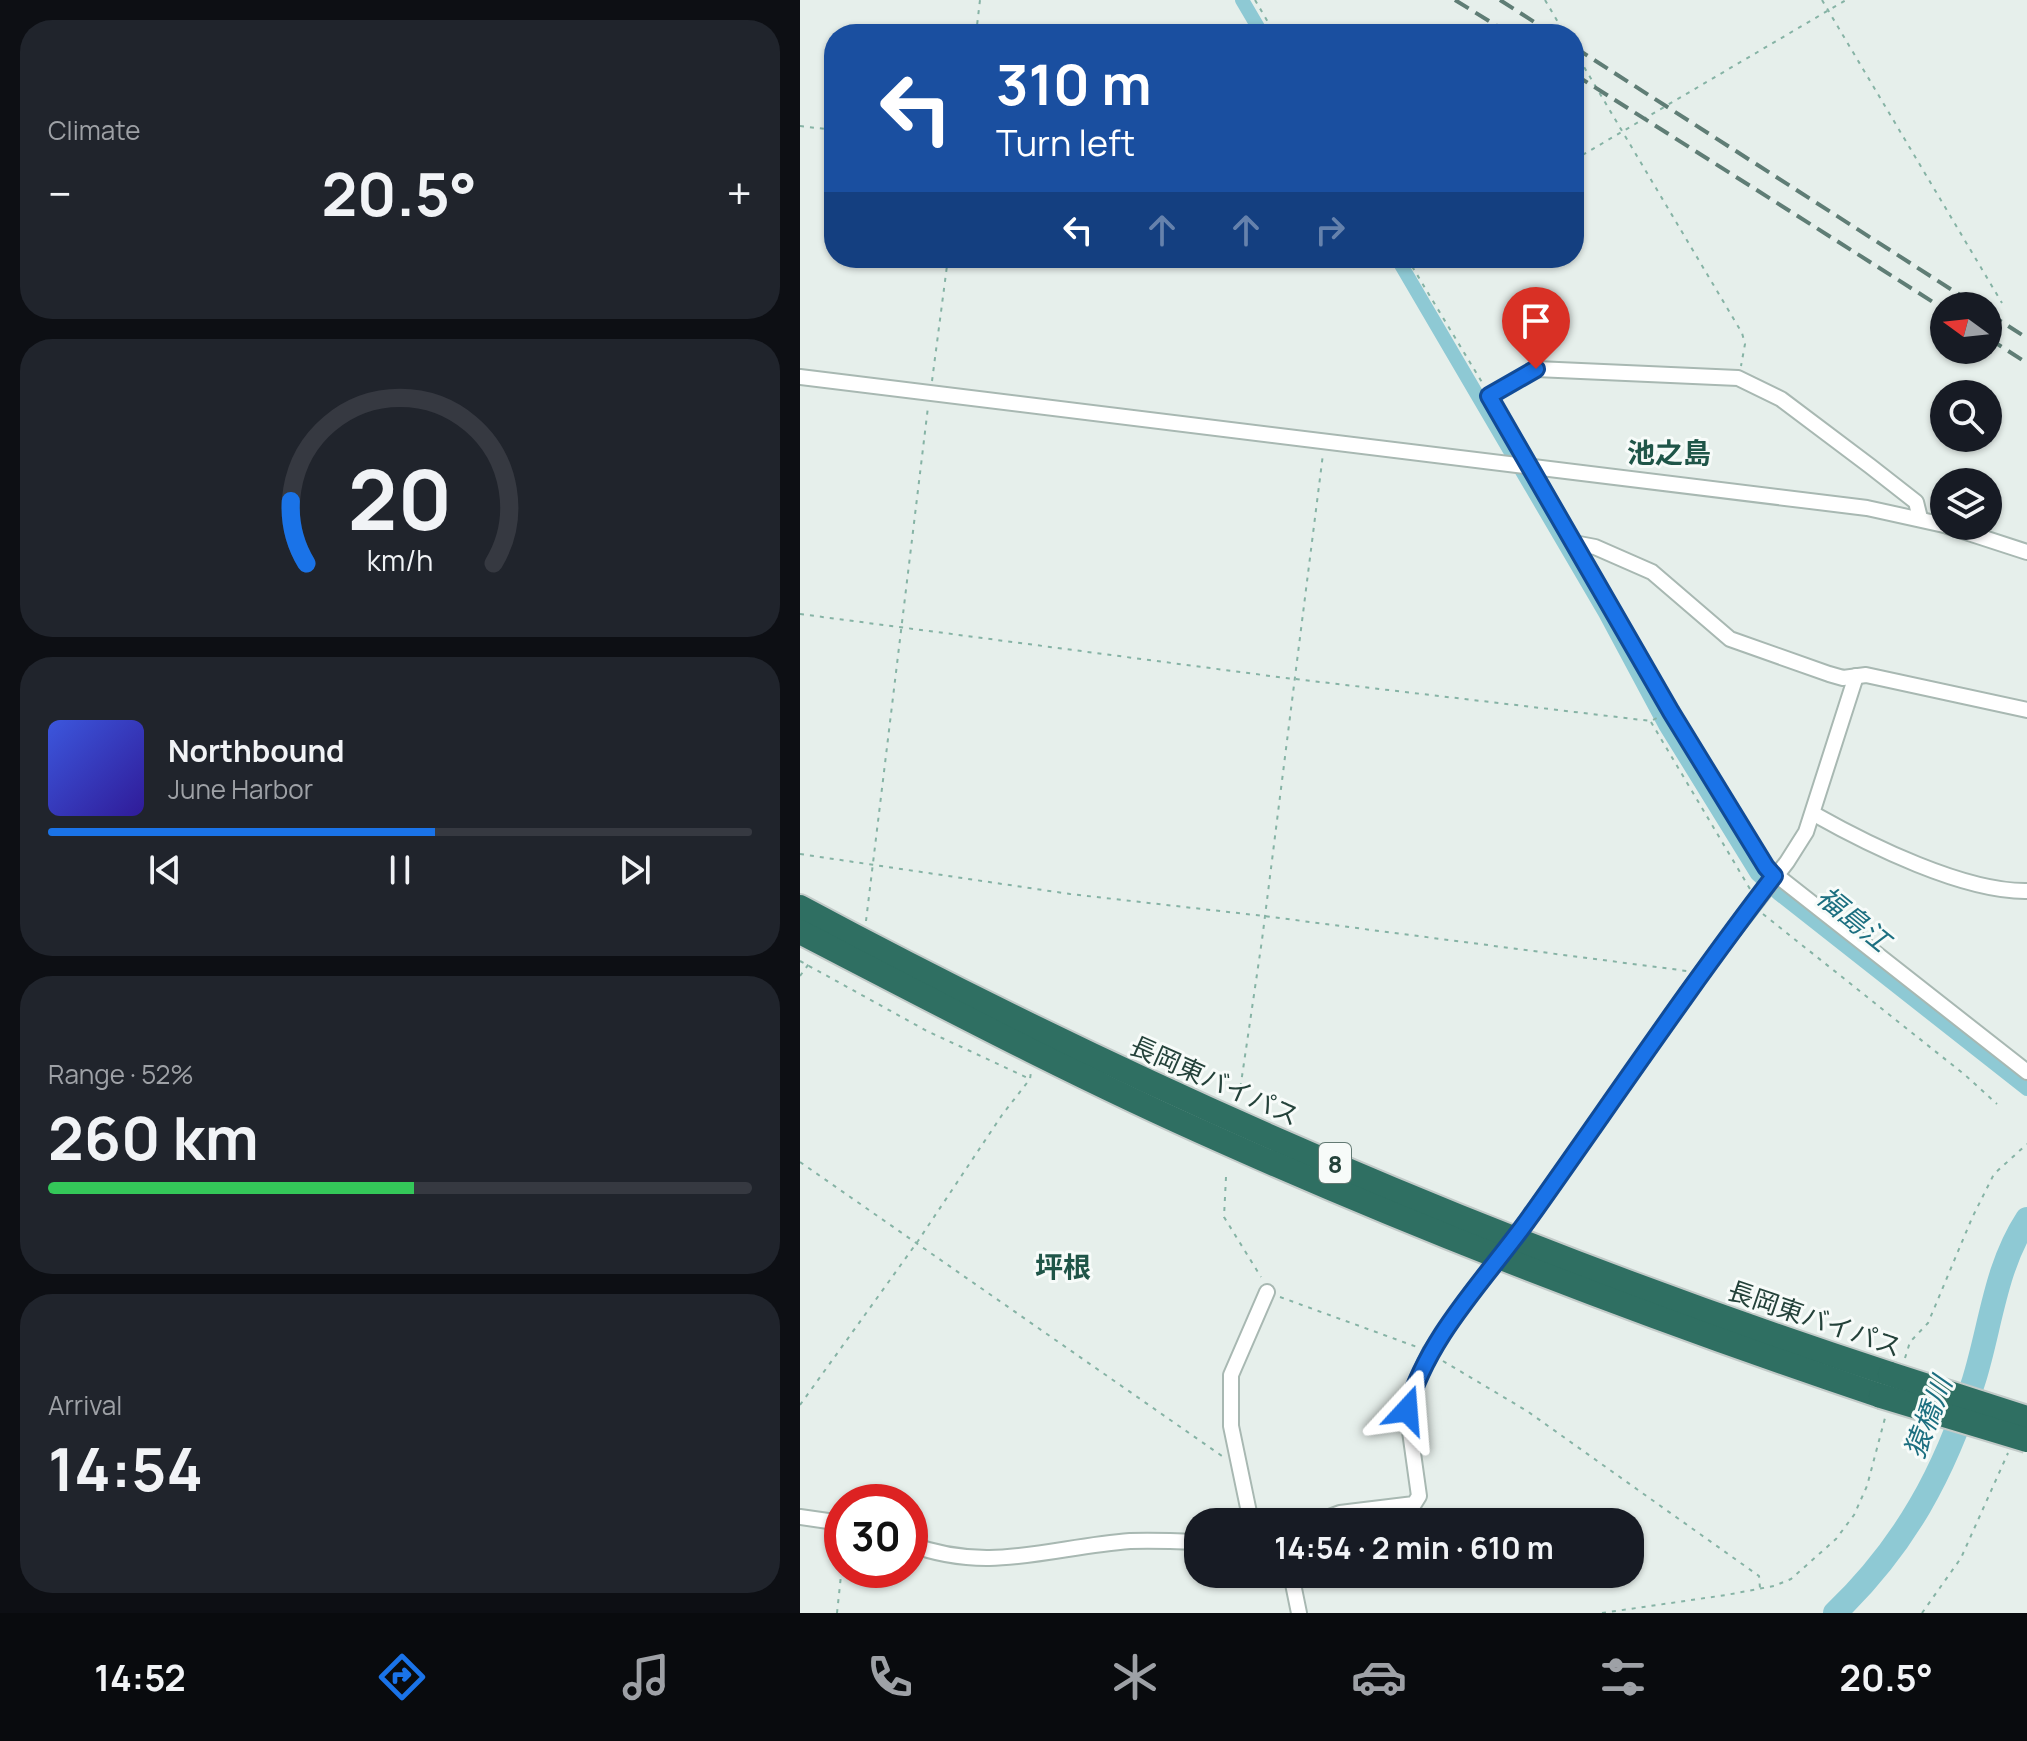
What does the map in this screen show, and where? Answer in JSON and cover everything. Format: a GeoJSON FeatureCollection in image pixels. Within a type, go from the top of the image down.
{"type":"FeatureCollection","features":[{"type":"Feature","properties":{"kind":"highway","name":"長岡東バイパス"},"geometry":{"type":"LineString","coordinates":[[800,907],[864,942],[1202,1108],[1515,1238],[1814,1350],[1890,1388],[2019,1440]]}},
{"type":"Feature","properties":{"kind":"highway","name":"長岡東バイパス"},"geometry":{"type":"LineString","coordinates":[[800,932],[931,1002],[1221,1141],[1498,1258],[1716,1341],[1890,1388],[2027,1418]]}},
{"type":"Feature","properties":{"kind":"street"},"geometry":{"type":"LineString","coordinates":[[1920,518],[1916,502],[1870,466],[1781,399],[1738,378],[1536,369],[1489,396],[1671,712],[1766,867],[2027,1072]]}},
{"type":"Feature","properties":{"kind":"street"},"geometry":{"type":"LineString","coordinates":[[800,377],[1867,508],[1930,521]]}},
{"type":"Feature","properties":{"kind":"street"},"geometry":{"type":"LineString","coordinates":[[1990,540],[2027,552]]}},
{"type":"Feature","properties":{"kind":"street"},"geometry":{"type":"LineString","coordinates":[[1574,543],[1595,547],[1652,572],[1730,639],[1754,649],[1843,678],[1866,675],[2027,710]]}},
{"type":"Feature","properties":{"kind":"street"},"geometry":{"type":"LineString","coordinates":[[1381,1508],[1414,1504],[1419,1496],[1407,1410],[1430,1352],[1515,1238],[1702,972],[1802,840],[1814,814],[1856,676]]}},
{"type":"Feature","properties":{"kind":"street"},"geometry":{"type":"LineString","coordinates":[[1814,814],[1905,860],[1995,888],[2027,891]]}},
{"type":"Feature","properties":{"kind":"street"},"geometry":{"type":"LineString","coordinates":[[1248,1508],[1231,1426],[1231,1375],[1267,1292]]}},
{"type":"Feature","properties":{"kind":"street"},"geometry":{"type":"LineString","coordinates":[[800,1517],[824,1520]]}},
{"type":"Feature","properties":{"kind":"street"},"geometry":{"type":"LineString","coordinates":[[928,1550],[948,1557],[972,1559],[1020,1556],[1129,1541],[1184,1542]]}},
{"type":"Feature","properties":{"kind":"street"},"geometry":{"type":"LineString","coordinates":[[1294,1588],[1299,1613]]}},
{"type":"Feature","properties":{"kind":"path"},"geometry":{"type":"LineString","coordinates":[[977,24],[980,0]]}},
{"type":"Feature","properties":{"kind":"path"},"geometry":{"type":"LineString","coordinates":[[1255,0],[1269,24]]}},
{"type":"Feature","properties":{"kind":"path"},"geometry":{"type":"LineString","coordinates":[[1545,0],[1559,24]]}},
{"type":"Feature","properties":{"kind":"path"},"geometry":{"type":"LineString","coordinates":[[1822,0],[1996,292]]}},
{"type":"Feature","properties":{"kind":"path"},"geometry":{"type":"LineString","coordinates":[[1584,154],[1846,0]]}},
{"type":"Feature","properties":{"kind":"path"},"geometry":{"type":"LineString","coordinates":[[1584,67],[1742,333],[1745,344],[1738,378]]}},
{"type":"Feature","properties":{"kind":"path"},"geometry":{"type":"LineString","coordinates":[[800,126],[824,129]]}},
{"type":"Feature","properties":{"kind":"path"},"geometry":{"type":"LineString","coordinates":[[864,942],[900,628],[947,268]]}},
{"type":"Feature","properties":{"kind":"path"},"geometry":{"type":"LineString","coordinates":[[1415,268],[1489,396]]}},
{"type":"Feature","properties":{"kind":"path"},"geometry":{"type":"LineString","coordinates":[[1235,1095],[1240,1090],[1264,916],[1324,441]]}},
{"type":"Feature","properties":{"kind":"path"},"geometry":{"type":"LineString","coordinates":[[800,614],[1652,721],[1755,901],[1755,907],[1997,1104]]}},
{"type":"Feature","properties":{"kind":"path"},"geometry":{"type":"LineString","coordinates":[[800,854],[1070,894],[1702,972]]}},
{"type":"Feature","properties":{"kind":"path"},"geometry":{"type":"LineString","coordinates":[[800,961],[927,1031],[1030,1079]]}},
{"type":"Feature","properties":{"kind":"path"},"geometry":{"type":"LineString","coordinates":[[800,1405],[1030,1079],[1035,1051]]}},
{"type":"Feature","properties":{"kind":"path"},"geometry":{"type":"LineString","coordinates":[[1602,1613],[1774,1586],[1791,1579],[1836,1539],[1854,1515],[1867,1486],[1890,1388],[1910,1342],[1928,1323],[1994,1174],[2027,1144]]}},
{"type":"Feature","properties":{"kind":"path"},"geometry":{"type":"LineString","coordinates":[[800,1162],[918,1241],[1219,1454],[1238,1462]]}},
{"type":"Feature","properties":{"kind":"path"},"geometry":{"type":"LineString","coordinates":[[1226,1177],[1224,1217],[1267,1292],[1430,1352],[1527,1411],[1715,1543],[1759,1576],[1760,1588]]}},
{"type":"Feature","properties":{"kind":"path"},"geometry":{"type":"LineString","coordinates":[[1924,1612],[1961,1558],[2002,1469],[2019,1440]]}},
{"type":"Feature","properties":{"kind":"path"},"geometry":{"type":"LineString","coordinates":[[837,1613],[840,1588]]}},
{"type":"Feature","properties":{"kind":"waterway","name":"福島江"},"geometry":{"type":"LineString","coordinates":[[1242,0],[1256,24]]}},
{"type":"Feature","properties":{"kind":"waterway","name":"福島江"},"geometry":{"type":"LineString","coordinates":[[1403,268],[1605,613],[1665,725],[1757,874],[2027,1089]]}},
{"type":"Feature","properties":{"kind":"waterway","name":"猿橋川"},"geometry":{"type":"LineString","coordinates":[[1835,1613],[1860,1588],[1902,1534],[1936,1476],[1963,1414],[2008,1257],[2027,1219]]}},
{"type":"Feature","properties":{"kind":"railway"},"geometry":{"type":"LineString","coordinates":[[1455,0],[1494,24]]}},
{"type":"Feature","properties":{"kind":"railway"},"geometry":{"type":"LineString","coordinates":[[1500,0],[1537,24]]}},
{"type":"Feature","properties":{"kind":"railway"},"geometry":{"type":"LineString","coordinates":[[1584,53],[1955,292]]}},
{"type":"Feature","properties":{"kind":"railway"},"geometry":{"type":"LineString","coordinates":[[1584,80],[1930,300]]}},
{"type":"Feature","properties":{"kind":"railway"},"geometry":{"type":"LineString","coordinates":[[2002,322],[2027,338]]}},
{"type":"Feature","properties":{"kind":"railway"},"geometry":{"type":"LineString","coordinates":[[2002,347],[2027,363]]}},
{"type":"Feature","properties":{"kind":"district","name":"池之島"},"geometry":{"type":"Point","coordinates":[1669,452]}},
{"type":"Feature","properties":{"kind":"district","name":"坪根"},"geometry":{"type":"Point","coordinates":[1063,1266]}},
{"type":"Feature","properties":{"kind":"route"},"geometry":{"type":"LineString","coordinates":[[1407,1410],[1430,1352],[1774,876],[1671,712],[1489,396],[1536,369]]}}]}
